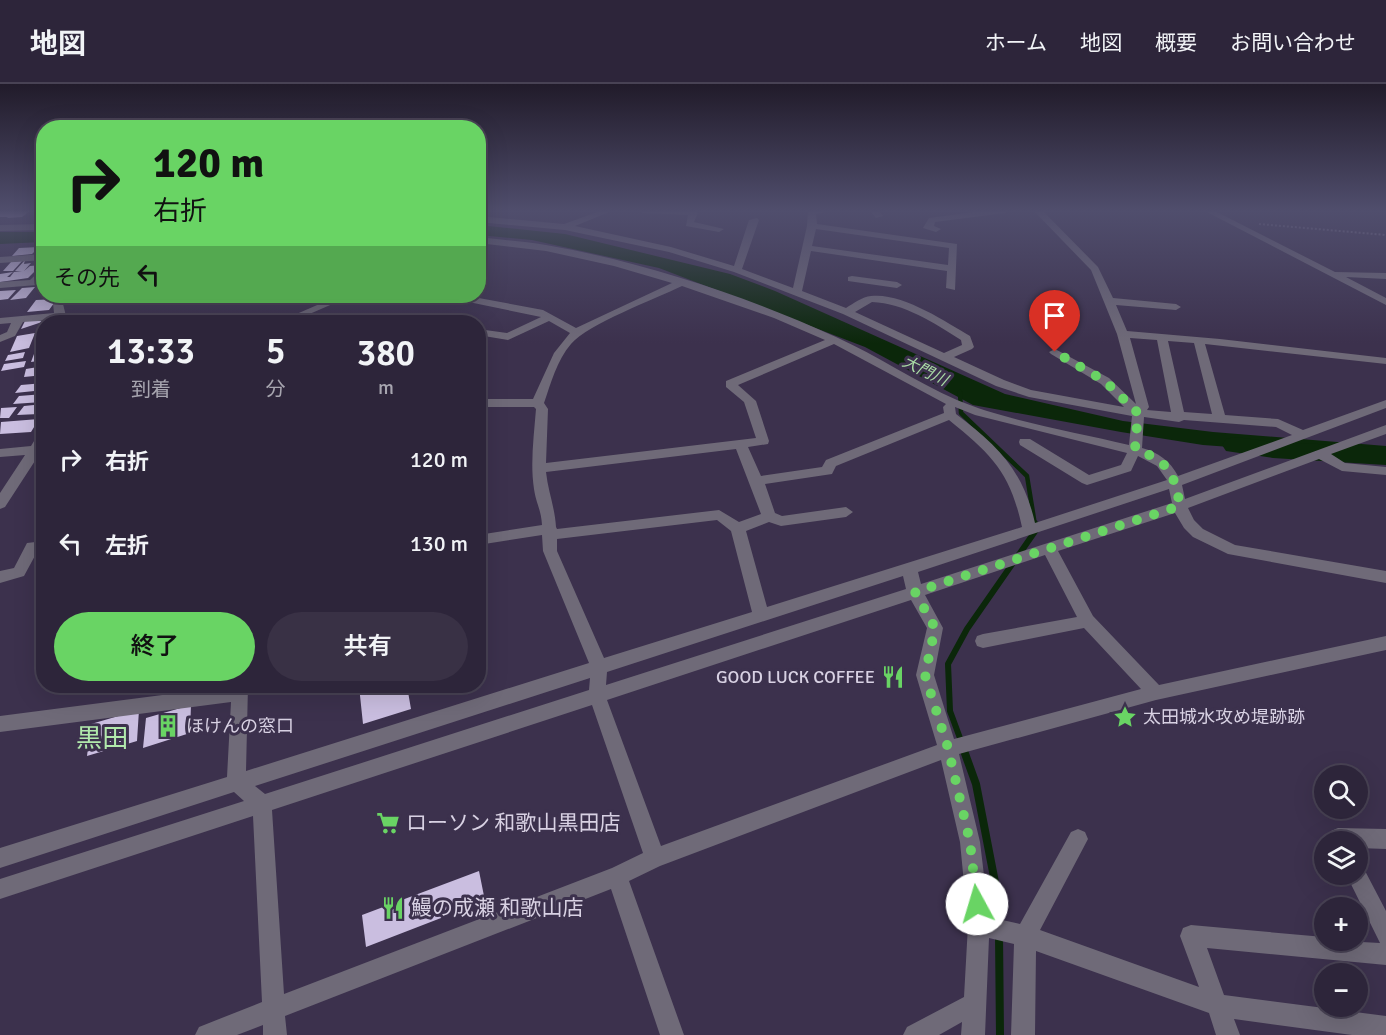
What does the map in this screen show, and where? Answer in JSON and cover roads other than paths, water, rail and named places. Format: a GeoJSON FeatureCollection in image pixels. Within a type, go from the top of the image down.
{"type":"FeatureCollection","features":[{"type":"Feature","properties":{"kind":"street"},"geometry":{"type":"LineString","coordinates":[[574,254],[681,283],[778,316],[834,340],[951,408],[1010,472],[1017,485],[1030,530]]}},
{"type":"Feature","properties":{"kind":"street"},"geometry":{"type":"LineString","coordinates":[[685,254],[797,291],[1000,383],[1029,393],[1138,415],[1278,423],[1303,435]]}},
{"type":"Feature","properties":{"kind":"street"},"geometry":{"type":"LineString","coordinates":[[737,270],[742,254]]}},
{"type":"Feature","properties":{"kind":"street"},"geometry":{"type":"LineString","coordinates":[[797,291],[806,254]]}},
{"type":"Feature","properties":{"kind":"street"},"geometry":{"type":"LineString","coordinates":[[851,254],[952,269]]}},
{"type":"Feature","properties":{"kind":"street"},"geometry":{"type":"LineString","coordinates":[[951,288],[953,254]]}},
{"type":"Feature","properties":{"kind":"street"},"geometry":{"type":"LineString","coordinates":[[1025,442],[1087,480],[1126,468],[1135,445],[1138,415],[1143,407],[1123,334],[1095,269],[1081,254]]}},
{"type":"Feature","properties":{"kind":"street"},"geometry":{"type":"LineString","coordinates":[[1289,254],[1386,302]]}},
{"type":"Feature","properties":{"kind":"street"},"geometry":{"type":"LineString","coordinates":[[0,260],[36,258]]}},
{"type":"Feature","properties":{"kind":"street"},"geometry":{"type":"LineString","coordinates":[[1332,274],[1386,276]]}},
{"type":"Feature","properties":{"kind":"street"},"geometry":{"type":"LineString","coordinates":[[0,285],[33,283],[36,279]]}},
{"type":"Feature","properties":{"kind":"street"},"geometry":{"type":"LineString","coordinates":[[852,279],[897,285]]}},
{"type":"Feature","properties":{"kind":"street"},"geometry":{"type":"LineString","coordinates":[[870,282],[867,291],[870,299]]}},
{"type":"Feature","properties":{"kind":"street"},"geometry":{"type":"LineString","coordinates":[[538,403],[547,377],[567,340],[576,332],[587,324],[600,321],[681,283]]}},
{"type":"Feature","properties":{"kind":"street"},"geometry":{"type":"LineString","coordinates":[[847,312],[870,299],[887,300],[937,321],[966,338],[968,347],[944,357]]}},
{"type":"Feature","properties":{"kind":"street"},"geometry":{"type":"LineString","coordinates":[[1109,301],[1176,308]]}},
{"type":"Feature","properties":{"kind":"street"},"geometry":{"type":"LineString","coordinates":[[486,302],[543,313],[576,332]]}},
{"type":"Feature","properties":{"kind":"street"},"geometry":{"type":"LineString","coordinates":[[301,315],[329,303]]}},
{"type":"Feature","properties":{"kind":"street"},"geometry":{"type":"LineString","coordinates":[[486,333],[508,337],[549,317]]}},
{"type":"Feature","properties":{"kind":"street"},"geometry":{"type":"LineString","coordinates":[[0,321],[36,320]]}},
{"type":"Feature","properties":{"kind":"street"},"geometry":{"type":"LineString","coordinates":[[0,339],[11,334],[18,321]]}},
{"type":"Feature","properties":{"kind":"street"},"geometry":{"type":"LineString","coordinates":[[1123,334],[1220,342],[1386,361]]}},
{"type":"Feature","properties":{"kind":"street"},"geometry":{"type":"LineString","coordinates":[[1162,338],[1179,418]]}},
{"type":"Feature","properties":{"kind":"street"},"geometry":{"type":"LineString","coordinates":[[539,468],[763,441],[750,401],[730,384],[834,340]]}},
{"type":"Feature","properties":{"kind":"street"},"geometry":{"type":"LineString","coordinates":[[1199,342],[1220,420]]}},
{"type":"Feature","properties":{"kind":"street"},"geometry":{"type":"LineString","coordinates":[[1055,352],[1105,381],[1138,415]]}},
{"type":"Feature","properties":{"kind":"street"},"geometry":{"type":"LineString","coordinates":[[486,403],[538,403]]}},
{"type":"Feature","properties":{"kind":"street"},"geometry":{"type":"LineString","coordinates":[[538,403],[542,409],[539,468],[541,491],[548,508],[550,551],[598,666],[597,695],[655,858]]}},
{"type":"Feature","properties":{"kind":"street"},"geometry":{"type":"LineString","coordinates":[[0,858],[1030,530],[1176,482],[1386,404]]}},
{"type":"Feature","properties":{"kind":"street"},"geometry":{"type":"LineString","coordinates":[[757,481],[827,471],[831,463],[951,408],[979,412],[1051,431],[1135,445],[1169,468],[1176,482],[1180,506],[1185,517],[1196,531],[1215,544],[1233,550],[1386,577]]}},
{"type":"Feature","properties":{"kind":"street"},"geometry":{"type":"LineString","coordinates":[[0,889],[1180,506],[1386,429]]}},
{"type":"Feature","properties":{"kind":"street"},"geometry":{"type":"LineString","coordinates":[[740,444],[757,481],[769,516]]}},
{"type":"Feature","properties":{"kind":"street"},"geometry":{"type":"LineString","coordinates":[[0,504],[36,447]]}},
{"type":"Feature","properties":{"kind":"street"},"geometry":{"type":"LineString","coordinates":[[0,453],[34,450]]}},
{"type":"Feature","properties":{"kind":"street"},"geometry":{"type":"LineString","coordinates":[[1320,454],[1342,467],[1386,471]]}},
{"type":"Feature","properties":{"kind":"street"},"geometry":{"type":"LineString","coordinates":[[738,528],[769,516],[781,521],[846,512]]}},
{"type":"Feature","properties":{"kind":"street"},"geometry":{"type":"LineString","coordinates":[[486,539],[719,514],[738,528],[761,614]]}},
{"type":"Feature","properties":{"kind":"street"},"geometry":{"type":"LineString","coordinates":[[0,577],[19,572],[32,548],[36,547]]}},
{"type":"Feature","properties":{"kind":"street"},"geometry":{"type":"LineString","coordinates":[[1049,548],[1087,621],[1156,693]]}},
{"type":"Feature","properties":{"kind":"street"},"geometry":{"type":"LineString","coordinates":[[909,568],[915,592],[935,628],[925,675],[948,748],[970,842],[979,925],[973,1035]]}},
{"type":"Feature","properties":{"kind":"street"},"geometry":{"type":"LineString","coordinates":[[983,641],[1087,621]]}},
{"type":"Feature","properties":{"kind":"street"},"geometry":{"type":"LineString","coordinates":[[207,1035],[617,876],[655,858],[948,748],[1156,693],[1386,642]]}},
{"type":"Feature","properties":{"kind":"street"},"geometry":{"type":"LineString","coordinates":[[0,724],[212,693]]}},
{"type":"Feature","properties":{"kind":"street"},"geometry":{"type":"LineString","coordinates":[[236,782],[239,693]]}},
{"type":"Feature","properties":{"kind":"street"},"geometry":{"type":"LineString","coordinates":[[236,782],[262,804],[275,1035]]}},
{"type":"Feature","properties":{"kind":"street"},"geometry":{"type":"LineString","coordinates":[[1023,1035],[1025,936],[1078,839]]}},
{"type":"Feature","properties":{"kind":"street"},"geometry":{"type":"LineString","coordinates":[[1368,839],[1386,839]]}},
{"type":"Feature","properties":{"kind":"street"},"geometry":{"type":"LineString","coordinates":[[617,876],[672,1035]]}},
{"type":"Feature","properties":{"kind":"street"},"geometry":{"type":"LineString","coordinates":[[1362,885],[1386,934]]}},
{"type":"Feature","properties":{"kind":"street"},"geometry":{"type":"LineString","coordinates":[[979,925],[1025,936],[1217,1005],[1386,1028]]}},
{"type":"Feature","properties":{"kind":"street"},"geometry":{"type":"LineString","coordinates":[[1228,1035],[1191,936],[1386,954]]}},
{"type":"Feature","properties":{"kind":"street"},"geometry":{"type":"LineString","coordinates":[[915,1035],[975,1003]]}},
{"type":"Feature","properties":{"kind":"water"},"geometry":{"type":"Polygon","coordinates":[[[597,254],[649,254],[730,274],[775,291],[1005,394],[1123,421],[1213,432],[1386,446],[1386,458],[1203,445],[973,405],[865,347],[659,268],[597,254]]]}},
{"type":"Feature","properties":{"kind":"waterway"},"geometry":{"type":"LineString","coordinates":[[960,392],[961,413],[1027,476],[1035,525]]}},
{"type":"Feature","properties":{"kind":"waterway","name":"大門川"},"geometry":{"type":"LineString","coordinates":[[1235,445],[1273,450],[1386,456]]}},
{"type":"Feature","properties":{"kind":"waterway"},"geometry":{"type":"LineString","coordinates":[[964,749],[950,711],[948,664],[967,629],[1036,530],[1035,523]]}},
{"type":"Feature","properties":{"kind":"waterway"},"geometry":{"type":"LineString","coordinates":[[963,748],[976,784],[999,903],[999,925]]}},
{"type":"Feature","properties":{"kind":"waterway"},"geometry":{"type":"LineString","coordinates":[[999,935],[1000,1035]]}},
{"type":"Feature","properties":{"kind":"place","name":"GOOD LUCK COFFEE"},"geometry":{"type":"Point","coordinates":[893,677]}},
{"type":"Feature","properties":{"kind":"place","name":"太田城水攻め堤跡跡"},"geometry":{"type":"Point","coordinates":[1125,717]}},
{"type":"Feature","properties":{"kind":"place","name":"ほけんの窓口"},"geometry":{"type":"Point","coordinates":[168,726]}},
{"type":"Feature","properties":{"kind":"place","name":"ローソン 和歌山黒田店"},"geometry":{"type":"Point","coordinates":[388,823]}},
{"type":"Feature","properties":{"kind":"place","name":"鰻の成瀬 和歌山店"},"geometry":{"type":"Point","coordinates":[393,908]}},
{"type":"Feature","properties":{"kind":"district","name":"黒田"},"geometry":{"type":"Point","coordinates":[102,739]}}]}
